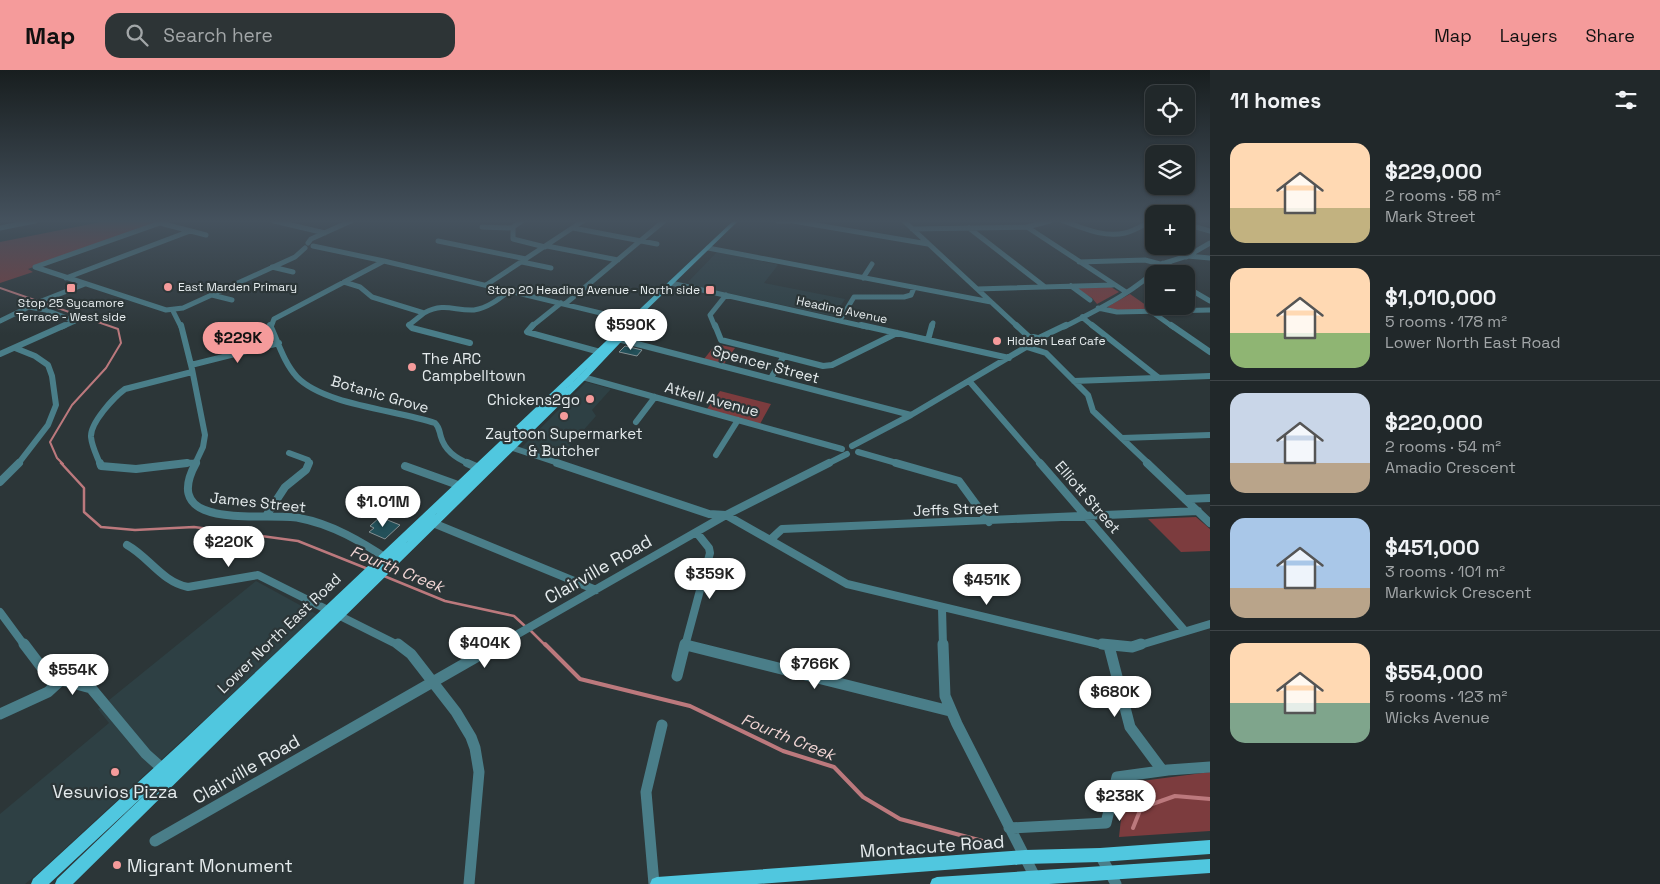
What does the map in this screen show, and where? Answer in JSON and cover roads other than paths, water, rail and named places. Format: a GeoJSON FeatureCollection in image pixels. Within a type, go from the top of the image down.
{"type":"FeatureCollection","features":[{"type":"Feature","properties":{"kind":"main road","name":"Lower North East Road"},"geometry":{"type":"LineString","coordinates":[[62,884],[167,773],[375,572],[458,485],[510,447],[579,376],[700,259]]}},
{"type":"Feature","properties":{"kind":"main road","name":"Lower North East Road"},"geometry":{"type":"LineString","coordinates":[[388,559],[432,523],[482,469],[501,444],[579,376],[600,352],[618,339]]}},
{"type":"Feature","properties":{"kind":"main road","name":"Lower North East Road"},"geometry":{"type":"LineString","coordinates":[[39,884],[167,773]]}},
{"type":"Feature","properties":{"kind":"main road","name":"Montacute Road"},"geometry":{"type":"LineString","coordinates":[[655,884],[784,880],[1024,857],[1100,855],[1210,847]]}},
{"type":"Feature","properties":{"kind":"main road"},"geometry":{"type":"LineString","coordinates":[[73,884],[80,866]]}},
{"type":"Feature","properties":{"kind":"main road"},"geometry":{"type":"LineString","coordinates":[[937,884],[1035,877],[1113,879],[1210,866]]}},
{"type":"Feature","properties":{"kind":"street"},"geometry":{"type":"LineString","coordinates":[[60,259],[35,268],[166,310],[174,310],[212,295],[290,259]]}},
{"type":"Feature","properties":{"kind":"street"},"geometry":{"type":"LineString","coordinates":[[66,278],[116,259]]}},
{"type":"Feature","properties":{"kind":"street"},"geometry":{"type":"LineString","coordinates":[[374,259],[635,321]]}},
{"type":"Feature","properties":{"kind":"street"},"geometry":{"type":"LineString","coordinates":[[519,259],[551,268]]}},
{"type":"Feature","properties":{"kind":"street"},"geometry":{"type":"LineString","coordinates":[[612,259],[618,260]]}},
{"type":"Feature","properties":{"kind":"street"},"geometry":{"type":"LineString","coordinates":[[763,259],[991,302]]}},
{"type":"Feature","properties":{"kind":"street"},"geometry":{"type":"LineString","coordinates":[[944,259],[1032,340],[1044,342],[1040,338],[1145,281]]}},
{"type":"Feature","properties":{"kind":"street"},"geometry":{"type":"LineString","coordinates":[[1009,259],[1045,287]]}},
{"type":"Feature","properties":{"kind":"street"},"geometry":{"type":"LineString","coordinates":[[1075,259],[1126,292]]}},
{"type":"Feature","properties":{"kind":"street"},"geometry":{"type":"LineString","coordinates":[[1079,262],[1145,260],[1165,265],[1184,259]]}},
{"type":"Feature","properties":{"kind":"street"},"geometry":{"type":"LineString","coordinates":[[486,285],[524,260]]}},
{"type":"Feature","properties":{"kind":"street"},"geometry":{"type":"LineString","coordinates":[[600,352],[527,332],[528,329],[618,260]]}},
{"type":"Feature","properties":{"kind":"street","name":"Botanic Grove"},"geometry":{"type":"LineString","coordinates":[[384,261],[272,320],[270,325],[294,372],[305,383],[344,399],[401,412],[435,423],[439,428],[444,444],[452,454],[482,469]]}},
{"type":"Feature","properties":{"kind":"street"},"geometry":{"type":"LineString","coordinates":[[863,278],[872,264]]}},
{"type":"Feature","properties":{"kind":"street"},"geometry":{"type":"LineString","coordinates":[[272,267],[292,272]]}},
{"type":"Feature","properties":{"kind":"street"},"geometry":{"type":"LineString","coordinates":[[344,282],[360,287],[372,297],[424,313]]}},
{"type":"Feature","properties":{"kind":"street"},"geometry":{"type":"LineString","coordinates":[[1140,284],[1145,282]]}},
{"type":"Feature","properties":{"kind":"street"},"geometry":{"type":"LineString","coordinates":[[0,321],[41,301],[85,284]]}},
{"type":"Feature","properties":{"kind":"street","name":"Heading Avenue"},"geometry":{"type":"LineString","coordinates":[[674,284],[1009,358]]}},
{"type":"Feature","properties":{"kind":"street"},"geometry":{"type":"LineString","coordinates":[[977,289],[1113,285]]}},
{"type":"Feature","properties":{"kind":"street"},"geometry":{"type":"LineString","coordinates":[[1070,286],[1090,300]]}},
{"type":"Feature","properties":{"kind":"street"},"geometry":{"type":"LineString","coordinates":[[840,320],[854,296],[867,294],[904,298],[911,295],[914,288]]}},
{"type":"Feature","properties":{"kind":"street"},"geometry":{"type":"LineString","coordinates":[[470,343],[408,326],[424,313],[439,306],[472,310],[482,309],[509,291]]}},
{"type":"Feature","properties":{"kind":"street"},"geometry":{"type":"LineString","coordinates":[[1195,292],[1210,301]]}},
{"type":"Feature","properties":{"kind":"street"},"geometry":{"type":"LineString","coordinates":[[212,295],[232,300]]}},
{"type":"Feature","properties":{"kind":"street"},"geometry":{"type":"LineString","coordinates":[[726,295],[710,315],[721,340],[823,366],[832,365],[897,333]]}},
{"type":"Feature","properties":{"kind":"street"},"geometry":{"type":"LineString","coordinates":[[0,354],[75,321],[46,310],[29,307]]}},
{"type":"Feature","properties":{"kind":"street"},"geometry":{"type":"LineString","coordinates":[[1098,308],[1117,312],[1145,312]]}},
{"type":"Feature","properties":{"kind":"street","name":"James Street"},"geometry":{"type":"LineString","coordinates":[[174,310],[196,380],[205,439],[186,489],[190,500],[207,512],[285,516],[311,521],[341,533],[388,559]]}},
{"type":"Feature","properties":{"kind":"street"},"geometry":{"type":"LineString","coordinates":[[1195,311],[1210,310]]}},
{"type":"Feature","properties":{"kind":"street"},"geometry":{"type":"LineString","coordinates":[[1156,315],[1210,352]]}},
{"type":"Feature","properties":{"kind":"street"},"geometry":{"type":"LineString","coordinates":[[1082,317],[1159,378]]}},
{"type":"Feature","properties":{"kind":"street"},"geometry":{"type":"LineString","coordinates":[[928,340],[933,323]]}},
{"type":"Feature","properties":{"kind":"street","name":"Spencer Street"},"geometry":{"type":"LineString","coordinates":[[618,339],[911,415]]}},
{"type":"Feature","properties":{"kind":"street"},"geometry":{"type":"LineString","coordinates":[[856,449],[870,438],[970,382],[1027,347],[1032,340]]}},
{"type":"Feature","properties":{"kind":"street"},"geometry":{"type":"LineString","coordinates":[[197,462],[129,468],[102,466],[91,441],[91,435],[96,422],[120,392],[279,343]]}},
{"type":"Feature","properties":{"kind":"street"},"geometry":{"type":"LineString","coordinates":[[1027,347],[1045,352],[1088,395],[1094,411],[1210,523]]}},
{"type":"Feature","properties":{"kind":"street"},"geometry":{"type":"LineString","coordinates":[[0,482],[11,473],[40,436],[52,419],[56,408],[48,365],[38,358],[15,348]]}},
{"type":"Feature","properties":{"kind":"street"},"geometry":{"type":"LineString","coordinates":[[771,378],[784,356]]}},
{"type":"Feature","properties":{"kind":"street","name":"Atkell Avenue"},"geometry":{"type":"LineString","coordinates":[[579,376],[844,451]]}},
{"type":"Feature","properties":{"kind":"street"},"geometry":{"type":"LineString","coordinates":[[1074,381],[1210,376]]}},
{"type":"Feature","properties":{"kind":"street","name":"Elliott Street"},"geometry":{"type":"LineString","coordinates":[[970,382],[1185,631]]}},
{"type":"Feature","properties":{"kind":"street"},"geometry":{"type":"LineString","coordinates":[[636,422],[655,397]]}},
{"type":"Feature","properties":{"kind":"street"},"geometry":{"type":"LineString","coordinates":[[716,455],[738,420]]}},
{"type":"Feature","properties":{"kind":"street"},"geometry":{"type":"LineString","coordinates":[[1122,438],[1210,435]]}},
{"type":"Feature","properties":{"kind":"street"},"geometry":{"type":"LineString","coordinates":[[501,444],[709,514],[726,515],[846,584],[1109,646],[1132,647],[1210,624]]}},
{"type":"Feature","properties":{"kind":"street"},"geometry":{"type":"LineString","coordinates":[[844,451],[846,446],[959,481],[989,522]]}},
{"type":"Feature","properties":{"kind":"street","name":"Clairville Road"},"geometry":{"type":"LineString","coordinates":[[155,842],[726,515],[826,464],[844,451]]}},
{"type":"Feature","properties":{"kind":"street"},"geometry":{"type":"LineString","coordinates":[[266,516],[284,487],[306,470],[309,465],[308,460],[289,452]]}},
{"type":"Feature","properties":{"kind":"street"},"geometry":{"type":"LineString","coordinates":[[405,466],[458,485]]}},
{"type":"Feature","properties":{"kind":"street"},"geometry":{"type":"LineString","coordinates":[[1184,499],[1210,498]]}},
{"type":"Feature","properties":{"kind":"street","name":"Jeffs Street"},"geometry":{"type":"LineString","coordinates":[[770,540],[782,530],[1198,511]]}},
{"type":"Feature","properties":{"kind":"street"},"geometry":{"type":"LineString","coordinates":[[432,523],[596,590]]}},
{"type":"Feature","properties":{"kind":"street"},"geometry":{"type":"LineString","coordinates":[[677,676],[710,553],[710,548],[697,533]]}},
{"type":"Feature","properties":{"kind":"street"},"geometry":{"type":"LineString","coordinates":[[127,545],[137,549],[177,585],[188,587],[258,575],[405,648],[456,712],[471,737],[478,760],[479,772],[469,884]]}},
{"type":"Feature","properties":{"kind":"street"},"geometry":{"type":"LineString","coordinates":[[942,608],[945,696],[950,711],[1035,877]]}},
{"type":"Feature","properties":{"kind":"street"},"geometry":{"type":"LineString","coordinates":[[0,612],[46,673],[61,680],[91,688],[167,773]]}},
{"type":"Feature","properties":{"kind":"street"},"geometry":{"type":"LineString","coordinates":[[686,645],[950,711]]}},
{"type":"Feature","properties":{"kind":"street"},"geometry":{"type":"LineString","coordinates":[[1109,646],[1130,727],[1162,770]]}},
{"type":"Feature","properties":{"kind":"street"},"geometry":{"type":"LineString","coordinates":[[0,714],[48,692],[61,680]]}},
{"type":"Feature","properties":{"kind":"street"},"geometry":{"type":"LineString","coordinates":[[655,884],[646,792],[662,725]]}},
{"type":"Feature","properties":{"kind":"street"},"geometry":{"type":"LineString","coordinates":[[1009,828],[1106,823],[1117,777],[1162,770],[1210,767]]}},
{"type":"Feature","properties":{"kind":"street"},"geometry":{"type":"LineString","coordinates":[[1100,855],[1113,879]]}},
{"type":"Feature","properties":{"kind":"waterway","name":"Fourth Creek"},"geometry":{"type":"LineString","coordinates":[[0,288],[118,329],[121,343],[106,368],[72,405],[50,442],[57,458],[63,464]]}},
{"type":"Feature","properties":{"kind":"waterway","name":"Fourth Creek"},"geometry":{"type":"LineString","coordinates":[[61,463],[84,488],[84,512],[101,527],[135,530],[194,527],[298,541],[368,569]]}},
{"type":"Feature","properties":{"kind":"waterway","name":"Fourth Creek"},"geometry":{"type":"LineString","coordinates":[[384,576],[445,601],[514,616],[526,627]]}},
{"type":"Feature","properties":{"kind":"waterway","name":"Fourth Creek"},"geometry":{"type":"LineString","coordinates":[[530,630],[546,646]]}},
{"type":"Feature","properties":{"kind":"waterway","name":"Fourth Creek"},"geometry":{"type":"LineString","coordinates":[[545,644],[580,679],[690,706],[783,751],[834,767],[863,797],[900,819],[990,843]]}},
{"type":"Feature","properties":{"kind":"waterway","name":"Fourth Creek"},"geometry":{"type":"LineString","coordinates":[[1133,828],[1141,808],[1175,796],[1210,799]]}},
{"type":"Feature","properties":{"kind":"place","name":"East Marden Primary"},"geometry":{"type":"Point","coordinates":[168,287]}},
{"type":"Feature","properties":{"kind":"place","name":"Stop 25 Sycamore Terrace - West side"},"geometry":{"type":"Point","coordinates":[71,288]}},
{"type":"Feature","properties":{"kind":"place","name":"Stop 20 Heading Avenue - North side"},"geometry":{"type":"Point","coordinates":[710,290]}},
{"type":"Feature","properties":{"kind":"place","name":"Hidden Leaf Cafe"},"geometry":{"type":"Point","coordinates":[997,341]}},
{"type":"Feature","properties":{"kind":"place","name":"The ARC Campbelltown"},"geometry":{"type":"Point","coordinates":[412,367]}},
{"type":"Feature","properties":{"kind":"place","name":"Chickens2go"},"geometry":{"type":"Point","coordinates":[590,399]}},
{"type":"Feature","properties":{"kind":"place","name":"Zaytoon Supermarket & Butcher"},"geometry":{"type":"Point","coordinates":[564,416]}},
{"type":"Feature","properties":{"kind":"place","name":"Vesuvios Pizza"},"geometry":{"type":"Point","coordinates":[115,772]}},
{"type":"Feature","properties":{"kind":"place","name":"Migrant Monument"},"geometry":{"type":"Point","coordinates":[117,865]}}]}
